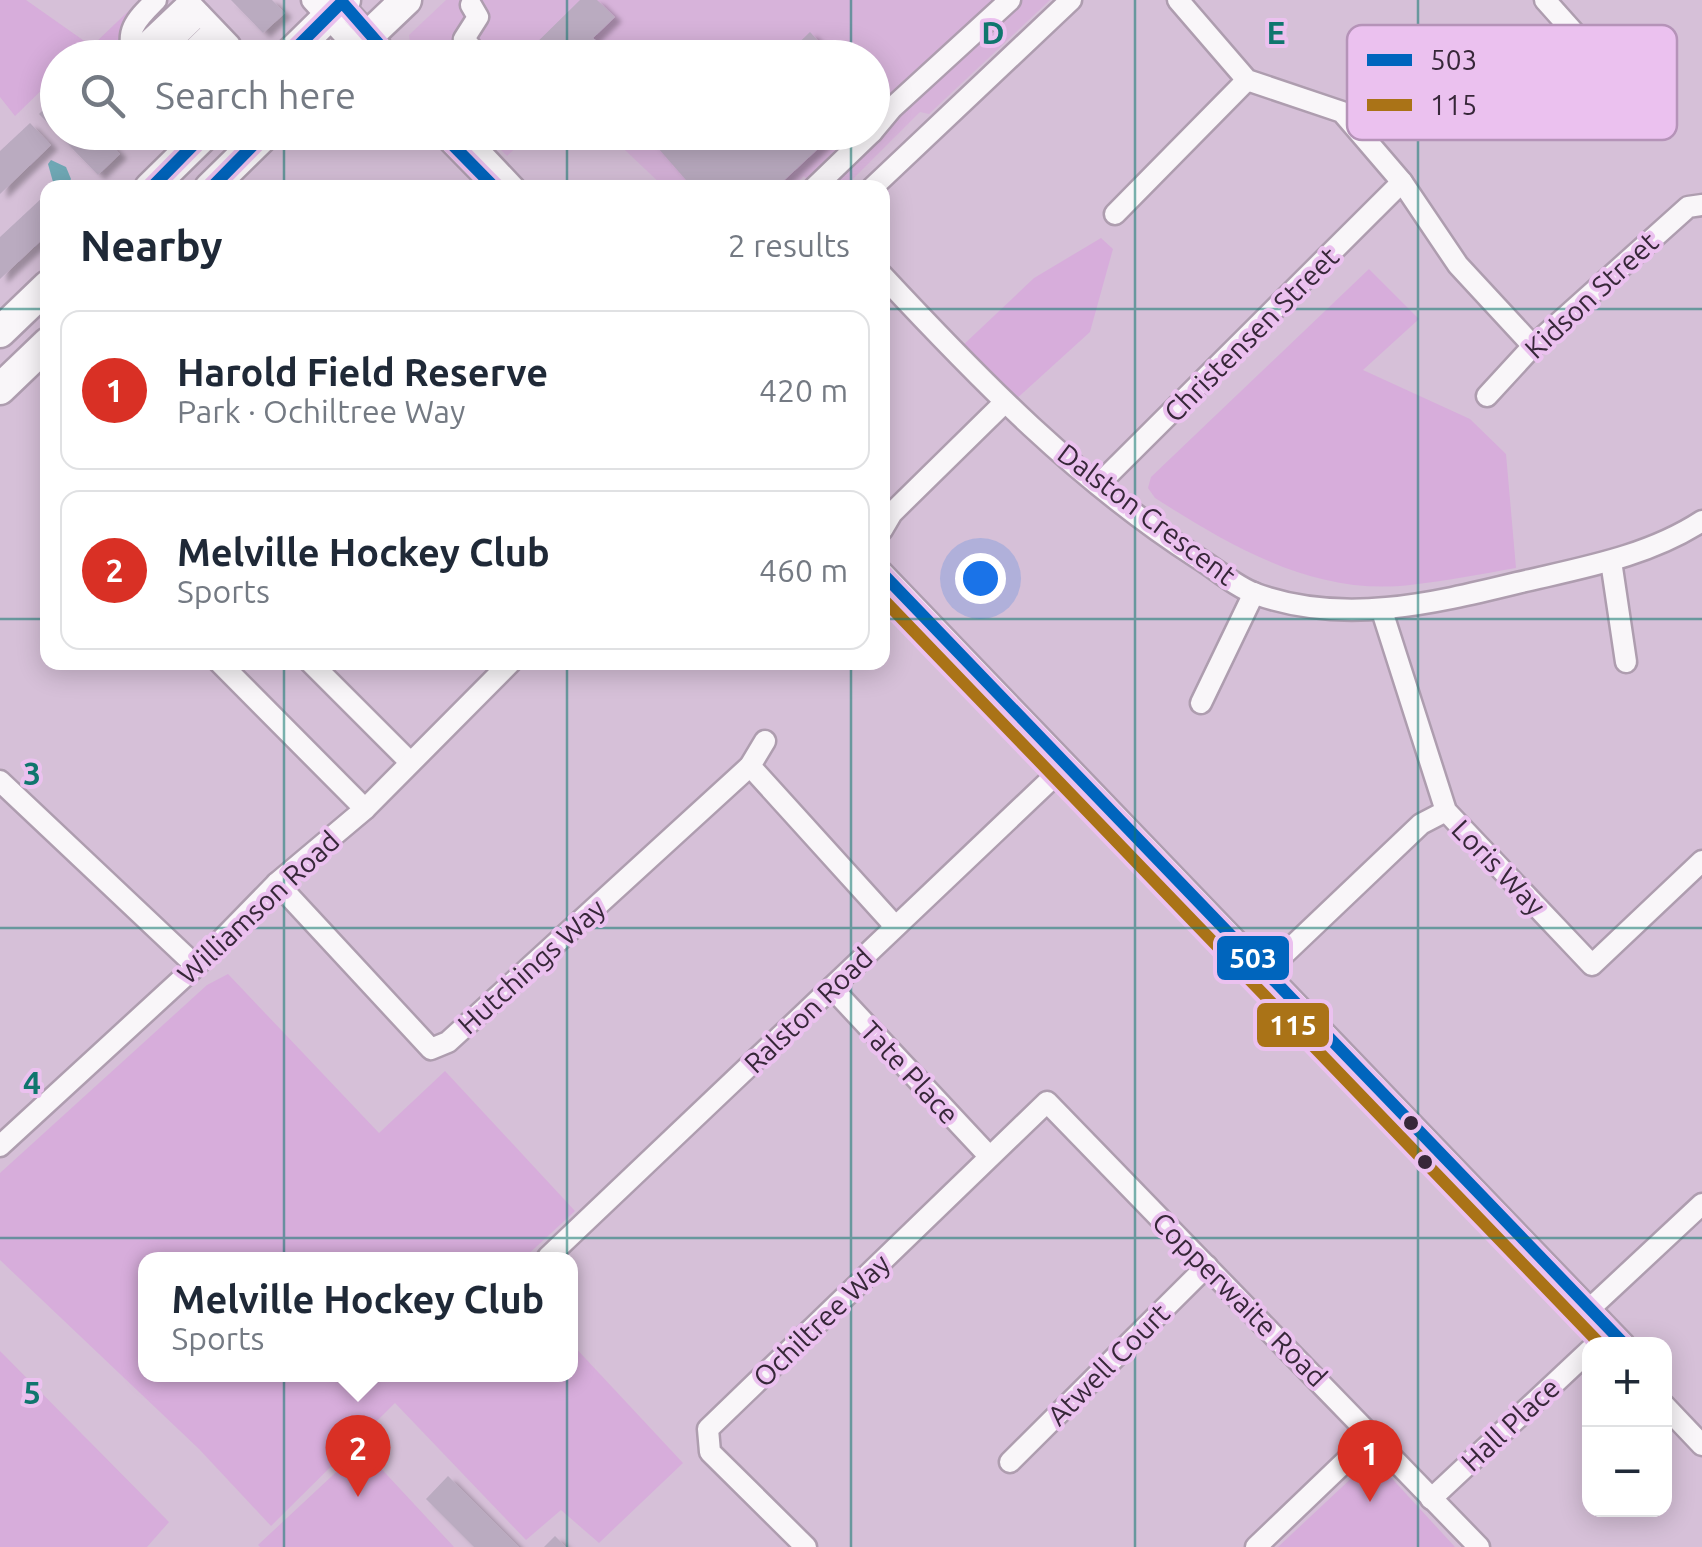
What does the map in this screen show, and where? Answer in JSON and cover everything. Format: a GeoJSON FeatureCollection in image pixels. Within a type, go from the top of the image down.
{"type":"FeatureCollection","features":[{"type":"Feature","properties":{"kind":"highway"},"geometry":{"type":"LineString","coordinates":[[368,40],[406,0]]}},
{"type":"Feature","properties":{"kind":"highway"},"geometry":{"type":"LineString","coordinates":[[302,40],[333,4]]}},
{"type":"Feature","properties":{"kind":"highway"},"geometry":{"type":"LineString","coordinates":[[158,180],[186,150]]}},
{"type":"Feature","properties":{"kind":"highway"},"geometry":{"type":"LineString","coordinates":[[218,180],[249,150]]}},
{"type":"Feature","properties":{"kind":"highway"},"geometry":{"type":"LineString","coordinates":[[0,332],[40,294]]}},
{"type":"Feature","properties":{"kind":"highway"},"geometry":{"type":"LineString","coordinates":[[0,389],[40,351]]}},
{"type":"Feature","properties":{"kind":"street"},"geometry":{"type":"LineString","coordinates":[[890,110],[1010,0]]}},
{"type":"Feature","properties":{"kind":"street"},"geometry":{"type":"LineString","coordinates":[[880,180],[1071,0]]}},
{"type":"Feature","properties":{"kind":"street"},"geometry":{"type":"LineString","coordinates":[[1545,0],[1567,25]]}},
{"type":"Feature","properties":{"kind":"street"},"geometry":{"type":"LineString","coordinates":[[1186,3],[1247,80],[1342,112],[1347,118]]}},
{"type":"Feature","properties":{"kind":"street"},"geometry":{"type":"LineString","coordinates":[[333,4],[354,40]]}},
{"type":"Feature","properties":{"kind":"street"},"geometry":{"type":"LineString","coordinates":[[464,40],[478,17],[471,4]]}},
{"type":"Feature","properties":{"kind":"street"},"geometry":{"type":"LineString","coordinates":[[137,40],[129,36],[149,7]]}},
{"type":"Feature","properties":{"kind":"street"},"geometry":{"type":"LineString","coordinates":[[149,7],[157,40]]}},
{"type":"Feature","properties":{"kind":"street"},"geometry":{"type":"LineString","coordinates":[[175,40],[205,19]]}},
{"type":"Feature","properties":{"kind":"street"},"geometry":{"type":"LineString","coordinates":[[175,40],[205,19]]}},
{"type":"Feature","properties":{"kind":"street"},"geometry":{"type":"LineString","coordinates":[[1114,214],[1247,80]]}},
{"type":"Feature","properties":{"kind":"street"},"geometry":{"type":"LineString","coordinates":[[1366,140],[1402,182],[1458,265],[1533,346]]}},
{"type":"Feature","properties":{"kind":"street"},"geometry":{"type":"LineString","coordinates":[[458,150],[487,180]]}},
{"type":"Feature","properties":{"kind":"street"},"geometry":{"type":"LineString","coordinates":[[479,150],[507,180]]}},
{"type":"Feature","properties":{"kind":"street"},"geometry":{"type":"LineString","coordinates":[[822,180],[853,150]]}},
{"type":"Feature","properties":{"kind":"street","name":"Christensen Street"},"geometry":{"type":"LineString","coordinates":[[1098,484],[1402,182]]}},
{"type":"Feature","properties":{"kind":"street","name":"Kidson Street"},"geometry":{"type":"LineString","coordinates":[[1487,396],[1533,346],[1688,207],[1702,205]]}},
{"type":"Feature","properties":{"kind":"street","name":"Dalston Crescent"},"geometry":{"type":"LineString","coordinates":[[890,284],[1003,404],[1174,543],[1254,593],[1320,608],[1382,611],[1612,561],[1676,538],[1702,521]]}},
{"type":"Feature","properties":{"kind":"street"},"geometry":{"type":"LineString","coordinates":[[890,516],[1003,404]]}},
{"type":"Feature","properties":{"kind":"street"},"geometry":{"type":"LineString","coordinates":[[1612,561],[1626,662]]}},
{"type":"Feature","properties":{"kind":"street"},"geometry":{"type":"LineString","coordinates":[[890,581],[1063,769],[1586,1313],[1601,1337]]}},
{"type":"Feature","properties":{"kind":"street"},"geometry":{"type":"LineString","coordinates":[[1202,702],[1254,593]]}},
{"type":"Feature","properties":{"kind":"street"},"geometry":{"type":"LineString","coordinates":[[890,600],[1063,769]]}},
{"type":"Feature","properties":{"kind":"street","name":"Loris Way"},"geometry":{"type":"LineString","coordinates":[[1382,611],[1446,811],[1592,965],[1702,861]]}},
{"type":"Feature","properties":{"kind":"street"},"geometry":{"type":"LineString","coordinates":[[227,670],[365,809]]}},
{"type":"Feature","properties":{"kind":"street"},"geometry":{"type":"LineString","coordinates":[[318,670],[408,761]]}},
{"type":"Feature","properties":{"kind":"street","name":"Williamson Road"},"geometry":{"type":"LineString","coordinates":[[4,1132],[196,966],[277,883],[365,809],[408,761],[503,670]]}},
{"type":"Feature","properties":{"kind":"street","name":"Hutchings Way"},"geometry":{"type":"LineString","coordinates":[[277,883],[431,1049],[448,1042],[750,766],[765,740]]}},
{"type":"Feature","properties":{"kind":"street"},"geometry":{"type":"LineString","coordinates":[[750,766],[895,926]]}},
{"type":"Feature","properties":{"kind":"street","name":"Ralston Road"},"geometry":{"type":"LineString","coordinates":[[553,1252],[1063,769]]}},
{"type":"Feature","properties":{"kind":"street"},"geometry":{"type":"LineString","coordinates":[[0,781],[196,966]]}},
{"type":"Feature","properties":{"kind":"street"},"geometry":{"type":"LineString","coordinates":[[1261,977],[1420,824],[1446,811]]}},
{"type":"Feature","properties":{"kind":"street","name":"Tate Place"},"geometry":{"type":"LineString","coordinates":[[832,988],[989,1156]]}},
{"type":"Feature","properties":{"kind":"street","name":"Ochiltree Way"},"geometry":{"type":"LineString","coordinates":[[806,1547],[710,1452],[708,1429],[1047,1102]]}},
{"type":"Feature","properties":{"kind":"street","name":"Copperwaite Road"},"geometry":{"type":"LineString","coordinates":[[1047,1102],[1374,1434],[1478,1547]]}},
{"type":"Feature","properties":{"kind":"street"},"geometry":{"type":"LineString","coordinates":[[1586,1313],[1702,1204]]}},
{"type":"Feature","properties":{"kind":"street","name":"Atwell Court"},"geometry":{"type":"LineString","coordinates":[[1010,1462],[1207,1266]]}},
{"type":"Feature","properties":{"kind":"street","name":"Hall Place"},"geometry":{"type":"LineString","coordinates":[[1432,1499],[1582,1362]]}},
{"type":"Feature","properties":{"kind":"street"},"geometry":{"type":"LineString","coordinates":[[1672,1395],[1702,1426]]}},
{"type":"Feature","properties":{"kind":"street"},"geometry":{"type":"LineString","coordinates":[[1672,1413],[1702,1445]]}},
{"type":"Feature","properties":{"kind":"street"},"geometry":{"type":"LineString","coordinates":[[1256,1547],[1374,1434]]}},
{"type":"Feature","properties":{"kind":"shaded area"},"geometry":{"type":"Polygon","coordinates":[[[0,0],[26,0],[83,40],[40,40],[40,92],[15,116],[0,97],[0,0]]]}},
{"type":"Feature","properties":{"kind":"shaded area"},"geometry":{"type":"Polygon","coordinates":[[[140,0],[148,0],[125,23],[120,40],[98,40],[140,0]]]}},
{"type":"Feature","properties":{"kind":"shaded area"},"geometry":{"type":"Polygon","coordinates":[[[446,0],[1050,0],[929,114],[920,112],[890,142],[890,40],[410,40],[409,35],[446,0]]]}},
{"type":"Feature","properties":{"kind":"shaded area"},"geometry":{"type":"Polygon","coordinates":[[[625,150],[882,150],[852,180],[808,180],[804,176],[800,180],[657,180],[625,150]]]}},
{"type":"Feature","properties":{"kind":"shaded area"},"geometry":{"type":"Polygon","coordinates":[[[1101,238],[1113,249],[1090,332],[1013,402],[960,348],[1034,278],[1101,238]]]}},
{"type":"Feature","properties":{"kind":"shaded area"},"geometry":{"type":"Polygon","coordinates":[[[1369,269],[1419,319],[1363,370],[1470,419],[1506,454],[1516,568],[1410,585],[1341,583],[1308,575],[1244,550],[1155,498],[1148,488],[1151,477],[1369,269]]]}},
{"type":"Feature","properties":{"kind":"shaded area"},"geometry":{"type":"Polygon","coordinates":[[[228,974],[379,1133],[445,1071],[575,1211],[531,1252],[138,1252],[138,1382],[578,1382],[578,1350],[683,1463],[599,1543],[561,1510],[526,1540],[395,1403],[271,1526],[199,1449],[0,1260],[0,1173],[207,985],[228,974]]]}},
{"type":"Feature","properties":{"kind":"shaded area"},"geometry":{"type":"Polygon","coordinates":[[[0,1351],[169,1522],[147,1547],[0,1547],[0,1351]]]}},
{"type":"Feature","properties":{"kind":"shaded area"},"geometry":{"type":"Polygon","coordinates":[[[362,1448],[454,1547],[258,1545],[362,1448]]]}},
{"type":"Feature","properties":{"kind":"shaded area"},"geometry":{"type":"Polygon","coordinates":[[[1373,1458],[1455,1547],[1278,1547],[1373,1458]]]}},
{"type":"Feature","properties":{"kind":"water"},"geometry":{"type":"Polygon","coordinates":[[[51,160],[66,167],[70,180],[52,180],[48,164],[51,160]]]}},
{"type":"Feature","properties":{"kind":"building"},"geometry":{"type":"Polygon","coordinates":[[[231,0],[272,0],[285,13],[263,33],[231,0]]]}},
{"type":"Feature","properties":{"kind":"building"},"geometry":{"type":"Polygon","coordinates":[[[580,0],[597,0],[615,17],[593,38],[595,40],[539,40],[580,0]]]}},
{"type":"Feature","properties":{"kind":"building"},"geometry":{"type":"Polygon","coordinates":[[[810,32],[817,40],[802,40],[810,32]]]}},
{"type":"Feature","properties":{"kind":"building"},"geometry":{"type":"Polygon","coordinates":[[[30,123],[40,133],[40,150],[46,150],[0,194],[0,151],[30,123]]]}},
{"type":"Feature","properties":{"kind":"building"},"geometry":{"type":"Polygon","coordinates":[[[74,150],[116,150],[120,154],[98,175],[74,150]]]}},
{"type":"Feature","properties":{"kind":"building"},"geometry":{"type":"Polygon","coordinates":[[[660,150],[817,150],[784,180],[686,180],[660,150]]]}},
{"type":"Feature","properties":{"kind":"building"},"geometry":{"type":"Polygon","coordinates":[[[40,200],[40,242],[0,279],[0,237],[40,200]]]}},
{"type":"Feature","properties":{"kind":"building"},"geometry":{"type":"Polygon","coordinates":[[[448,1476],[519,1547],[474,1547],[426,1499],[448,1476]]]}},
{"type":"Feature","properties":{"kind":"building"},"geometry":{"type":"Polygon","coordinates":[[[555,1536],[566,1547],[544,1547],[555,1536]]]}},
{"type":"Feature","properties":{"kind":"transit line","name":"503"},"geometry":{"type":"LineString","coordinates":[[304,40],[342,2],[375,40]]}},
{"type":"Feature","properties":{"kind":"transit line","name":"503"},"geometry":{"type":"LineString","coordinates":[[159,180],[188,150]]}},
{"type":"Feature","properties":{"kind":"transit line","name":"503"},"geometry":{"type":"LineString","coordinates":[[219,180],[248,150]]}},
{"type":"Feature","properties":{"kind":"transit line","name":"503"},"geometry":{"type":"LineString","coordinates":[[458,150],[487,180]]}},
{"type":"Feature","properties":{"kind":"transit line","name":"503"},"geometry":{"type":"LineString","coordinates":[[890,581],[1617,1337]]}},
{"type":"Feature","properties":{"kind":"transit line","name":"115"},"geometry":{"type":"LineString","coordinates":[[890,606],[1593,1337]]}},
{"type":"Feature","properties":{"kind":"place","name":"Melville Hockey Club"},"geometry":{"type":"Point","coordinates":[358,1497]}},
{"type":"Feature","properties":{"kind":"place","name":"Harold Field Reserve"},"geometry":{"type":"Point","coordinates":[1370,1502]}}]}
